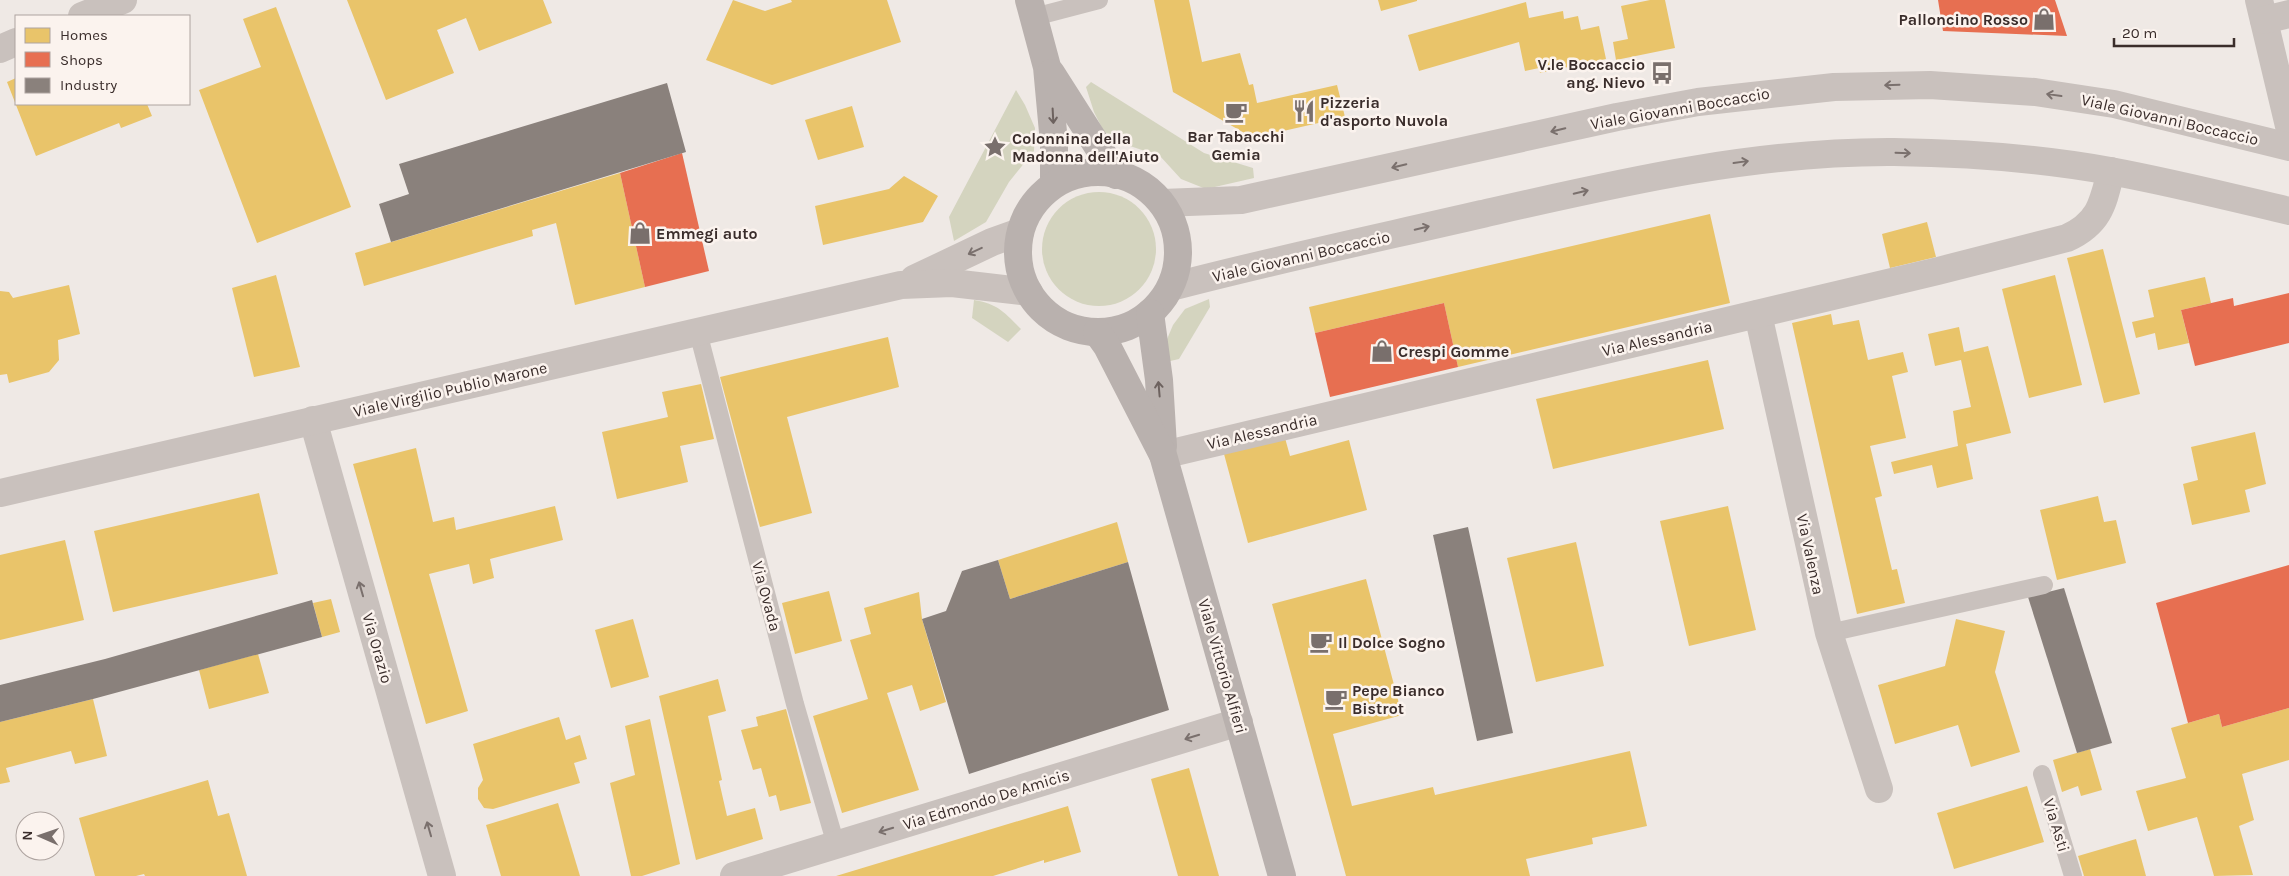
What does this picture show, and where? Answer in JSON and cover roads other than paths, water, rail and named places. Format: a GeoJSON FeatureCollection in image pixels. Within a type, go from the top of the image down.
{"type":"FeatureCollection","features":[{"type":"Feature","properties":{"kind":"main road"},"geometry":{"type":"LineString","coordinates":[[1031,9],[1048,67],[1054,143],[1054,184]]}},
{"type":"Feature","properties":{"kind":"main road"},"geometry":{"type":"LineString","coordinates":[[1048,67],[1116,175]]}},
{"type":"Feature","properties":{"kind":"main road"},"geometry":{"type":"LineString","coordinates":[[1096,172],[1116,175],[1140,183],[1162,203],[1175,228],[1178,260],[1171,287],[1161,302],[1138,322],[1117,331],[1097,332],[1080,330],[1055,320],[1029,292],[1019,266],[1020,232],[1025,218],[1032,207],[1054,184],[1079,173],[1096,172]]}},
{"type":"Feature","properties":{"kind":"main road","name":"Viale Vittorio Alfieri"},"geometry":{"type":"LineString","coordinates":[[1150,313],[1159,380],[1163,455]]}},
{"type":"Feature","properties":{"kind":"main road","name":"Viale Vittorio Alfieri"},"geometry":{"type":"LineString","coordinates":[[1097,332],[1108,346],[1163,455],[1282,876]]}},
{"type":"Feature","properties":{"kind":"street"},"geometry":{"type":"LineString","coordinates":[[85,15],[123,0]]}},
{"type":"Feature","properties":{"kind":"street"},"geometry":{"type":"LineString","coordinates":[[2271,12],[2289,126]]}},
{"type":"Feature","properties":{"kind":"street"},"geometry":{"type":"LineString","coordinates":[[0,49],[15,42]]}},
{"type":"Feature","properties":{"kind":"street","name":"Viale Giovanni Boccaccio"},"geometry":{"type":"LineString","coordinates":[[1162,203],[1241,200],[1674,106],[1729,97],[1834,87],[1930,85],[2035,92],[2114,104],[2289,147]]}},
{"type":"Feature","properties":{"kind":"street","name":"Viale Giovanni Boccaccio"},"geometry":{"type":"LineString","coordinates":[[1171,287],[1622,182],[1742,162],[1826,154],[1893,152],[2001,157],[2111,171],[2289,211]]}},
{"type":"Feature","properties":{"kind":"street","name":"Via Alessandria"},"geometry":{"type":"LineString","coordinates":[[1163,455],[1758,314],[2067,238],[2078,233],[2095,218],[2104,199],[2111,171]]}},
{"type":"Feature","properties":{"kind":"street","name":"Viale Virgilio Publio Marone"},"geometry":{"type":"LineString","coordinates":[[901,285],[992,242],[1020,232]]}},
{"type":"Feature","properties":{"kind":"street","name":"Viale Virgilio Publio Marone"},"geometry":{"type":"LineString","coordinates":[[0,493],[901,285],[952,283],[1029,292]]}},
{"type":"Feature","properties":{"kind":"street","name":"Via Valenza"},"geometry":{"type":"LineString","coordinates":[[1758,314],[1828,633],[1880,789]]}},
{"type":"Feature","properties":{"kind":"street","name":"Via Orazio"},"geometry":{"type":"LineString","coordinates":[[313,420],[442,876]]}},
{"type":"Feature","properties":{"kind":"street","name":"Via Edmondo De Amicis"},"geometry":{"type":"LineString","coordinates":[[734,876],[1238,722]]}},
{"type":"Feature","properties":{"kind":"lane"},"geometry":{"type":"LineString","coordinates":[[1031,9],[1099,0]]}},
{"type":"Feature","properties":{"kind":"lane","name":"Via Ovada"},"geometry":{"type":"LineString","coordinates":[[698,332],[795,704],[836,845]]}},
{"type":"Feature","properties":{"kind":"lane"},"geometry":{"type":"LineString","coordinates":[[1828,633],[2044,585]]}},
{"type":"Feature","properties":{"kind":"lane","name":"Via Asti"},"geometry":{"type":"LineString","coordinates":[[2042,774],[2072,876]]}},
{"type":"Feature","properties":{"kind":"place","name":"Palloncino Rosso"},"geometry":{"type":"Point","coordinates":[2044,19]}},
{"type":"Feature","properties":{"kind":"place","name":"V.le Boccaccio ang. Nievo"},"geometry":{"type":"Point","coordinates":[1662,73]}},
{"type":"Feature","properties":{"kind":"place","name":"Pizzeria d'asporto Nuvola"},"geometry":{"type":"Point","coordinates":[1304,111]}},
{"type":"Feature","properties":{"kind":"place","name":"Bar Tabacchi Gemia"},"geometry":{"type":"Point","coordinates":[1236,112]}},
{"type":"Feature","properties":{"kind":"place","name":"Colonnina della Madonna dell'Aiuto"},"geometry":{"type":"Point","coordinates":[995,147]}},
{"type":"Feature","properties":{"kind":"place","name":"Emmegi auto"},"geometry":{"type":"Point","coordinates":[640,233]}},
{"type":"Feature","properties":{"kind":"place","name":"Crespi Gomme"},"geometry":{"type":"Point","coordinates":[1382,351]}},
{"type":"Feature","properties":{"kind":"place","name":"Il Dolce Sogno"},"geometry":{"type":"Point","coordinates":[1321,642]}},
{"type":"Feature","properties":{"kind":"place","name":"Pepe Bianco Bistrot"},"geometry":{"type":"Point","coordinates":[1336,699]}}]}
